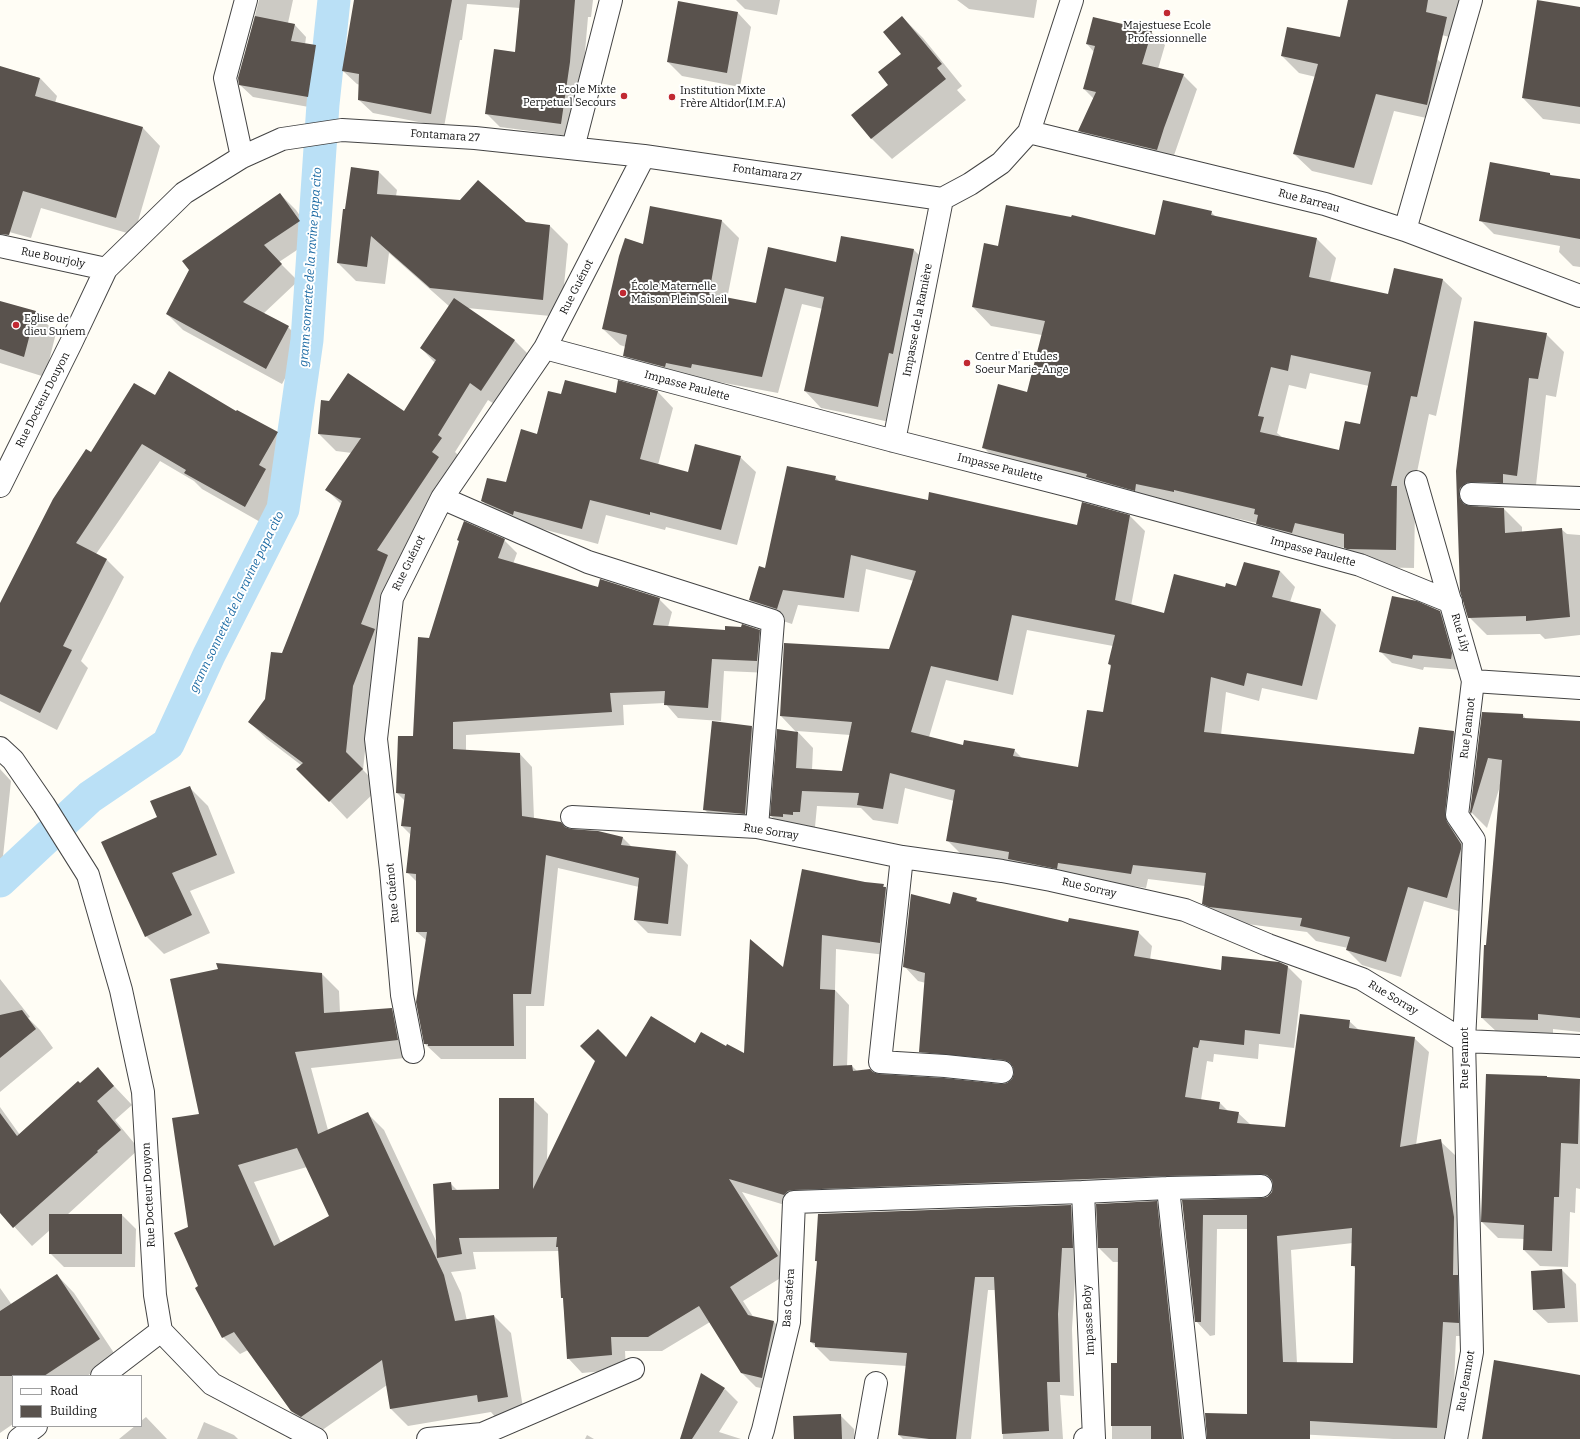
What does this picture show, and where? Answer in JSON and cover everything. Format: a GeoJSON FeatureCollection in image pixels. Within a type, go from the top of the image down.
{"type":"FeatureCollection","features":[{"type":"Feature","properties":{"kind":"street"},"geometry":{"type":"LineString","coordinates":[[106,269],[184,193],[242,157],[225,78],[246,0]]}},
{"type":"Feature","properties":{"kind":"street"},"geometry":{"type":"LineString","coordinates":[[573,148],[611,0]]}},
{"type":"Feature","properties":{"kind":"street"},"geometry":{"type":"LineString","coordinates":[[942,199],[970,184],[1001,162],[1029,132],[1072,0]]}},
{"type":"Feature","properties":{"kind":"street"},"geometry":{"type":"LineString","coordinates":[[1405,230],[1471,0]]}},
{"type":"Feature","properties":{"kind":"street","name":"Fontamara 27"},"geometry":{"type":"LineString","coordinates":[[242,157],[282,140],[342,130],[475,138],[644,156],[942,199]]}},
{"type":"Feature","properties":{"kind":"street","name":"Rue Barreau"},"geometry":{"type":"LineString","coordinates":[[1029,132],[1325,204],[1405,230],[1580,296]]}},
{"type":"Feature","properties":{"kind":"street","name":"Rue Guénot"},"geometry":{"type":"LineString","coordinates":[[413,1052],[402,995],[391,870],[376,739],[392,598],[442,498],[546,348],[644,156]]}},
{"type":"Feature","properties":{"kind":"street","name":"Impasse de la Ramière"},"geometry":{"type":"LineString","coordinates":[[894,441],[942,199]]}},
{"type":"Feature","properties":{"kind":"street","name":"Rue Bourjoly"},"geometry":{"type":"LineString","coordinates":[[0,246],[106,269]]}},
{"type":"Feature","properties":{"kind":"street","name":"Rue Docteur Douyon"},"geometry":{"type":"LineString","coordinates":[[0,486],[106,269]]}},
{"type":"Feature","properties":{"kind":"street","name":"Impasse Paulette"},"geometry":{"type":"LineString","coordinates":[[546,348],[894,441],[1067,485],[1360,565],[1451,602]]}},
{"type":"Feature","properties":{"kind":"street","name":"Rue Lily"},"geometry":{"type":"LineString","coordinates":[[1416,482],[1473,681]]}},
{"type":"Feature","properties":{"kind":"street"},"geometry":{"type":"LineString","coordinates":[[1471,494],[1580,498]]}},
{"type":"Feature","properties":{"kind":"street"},"geometry":{"type":"LineString","coordinates":[[442,498],[588,562],[773,621],[757,827]]}},
{"type":"Feature","properties":{"kind":"street"},"geometry":{"type":"LineString","coordinates":[[1473,681],[1580,688]]}},
{"type":"Feature","properties":{"kind":"street","name":"Rue Jeannot"},"geometry":{"type":"LineString","coordinates":[[1456,1439],[1472,1352],[1464,1041],[1474,840],[1457,815],[1473,681]]}},
{"type":"Feature","properties":{"kind":"street","name":"Rue Docteur Douyon"},"geometry":{"type":"LineString","coordinates":[[0,748],[13,760],[44,805],[88,875],[121,990],[143,1092],[155,1295],[161,1331]]}},
{"type":"Feature","properties":{"kind":"street","name":"Rue Sorray"},"geometry":{"type":"LineString","coordinates":[[572,817],[757,827],[902,857],[1002,871],[1051,880],[1185,910],[1268,945],[1362,979],[1464,1041],[1580,1046]]}},
{"type":"Feature","properties":{"kind":"street"},"geometry":{"type":"LineString","coordinates":[[902,857],[880,1062],[945,1066],[1002,1072]]}},
{"type":"Feature","properties":{"kind":"street"},"geometry":{"type":"LineString","coordinates":[[1083,1192],[1261,1186]]}},
{"type":"Feature","properties":{"kind":"street"},"geometry":{"type":"LineString","coordinates":[[1168,1188],[1195,1439]]}},
{"type":"Feature","properties":{"kind":"street","name":"Bas Castéra"},"geometry":{"type":"LineString","coordinates":[[760,1439],[789,1322],[794,1202],[1083,1192]]}},
{"type":"Feature","properties":{"kind":"street","name":"Impasse Boby"},"geometry":{"type":"LineString","coordinates":[[1083,1192],[1094,1438],[1085,1439]]}},
{"type":"Feature","properties":{"kind":"street"},"geometry":{"type":"LineString","coordinates":[[103,1375],[161,1331],[212,1384],[316,1439]]}},
{"type":"Feature","properties":{"kind":"street"},"geometry":{"type":"LineString","coordinates":[[428,1439],[483,1436],[633,1370]]}},
{"type":"Feature","properties":{"kind":"street"},"geometry":{"type":"LineString","coordinates":[[866,1439],[876,1383]]}},
{"type":"Feature","properties":{"kind":"street"},"geometry":{"type":"LineString","coordinates":[[19,1439],[35,1427]]}},
{"type":"Feature","properties":{"kind":"building"},"geometry":{"type":"Polygon","coordinates":[[[354,0],[452,0],[431,114],[358,100],[359,74],[342,71],[354,0]]]}},
{"type":"Feature","properties":{"kind":"building"},"geometry":{"type":"Polygon","coordinates":[[[520,0],[575,0],[570,62],[561,124],[485,114],[494,49],[515,52],[520,0]]]}},
{"type":"Feature","properties":{"kind":"building"},"geometry":{"type":"Polygon","coordinates":[[[1348,0],[1428,0],[1426,12],[1447,17],[1427,105],[1376,94],[1354,168],[1293,154],[1318,64],[1281,56],[1287,27],[1340,37],[1348,0]]]}},
{"type":"Feature","properties":{"kind":"building"},"geometry":{"type":"Polygon","coordinates":[[[1537,0],[1580,7],[1580,107],[1522,98],[1537,0]]]}},
{"type":"Feature","properties":{"kind":"building"},"geometry":{"type":"Polygon","coordinates":[[[678,1],[738,12],[727,73],[667,62],[678,1]]]}},
{"type":"Feature","properties":{"kind":"building"},"geometry":{"type":"Polygon","coordinates":[[[255,16],[295,24],[291,41],[316,45],[308,97],[239,85],[238,78],[255,16]]]}},
{"type":"Feature","properties":{"kind":"building"},"geometry":{"type":"Polygon","coordinates":[[[902,16],[942,64],[937,68],[946,79],[871,139],[851,115],[888,85],[878,72],[901,54],[883,32],[902,16]]]}},
{"type":"Feature","properties":{"kind":"building"},"geometry":{"type":"Polygon","coordinates":[[[1093,17],[1152,31],[1142,64],[1184,74],[1157,150],[1078,131],[1096,92],[1083,89],[1095,46],[1086,44],[1093,17]]]}},
{"type":"Feature","properties":{"kind":"building"},"geometry":{"type":"Polygon","coordinates":[[[0,66],[40,78],[35,96],[143,127],[116,218],[23,191],[9,235],[0,234],[0,66]]]}},
{"type":"Feature","properties":{"kind":"building"},"geometry":{"type":"Polygon","coordinates":[[[1490,162],[1550,173],[1550,175],[1580,179],[1580,239],[1479,221],[1490,162]]]}},
{"type":"Feature","properties":{"kind":"building"},"geometry":{"type":"Polygon","coordinates":[[[351,167],[379,171],[377,194],[460,200],[478,180],[526,222],[550,225],[543,300],[430,288],[371,236],[367,267],[337,263],[343,209],[345,209],[351,167]]]}},
{"type":"Feature","properties":{"kind":"building"},"geometry":{"type":"Polygon","coordinates":[[[280,193],[300,221],[264,245],[282,264],[243,302],[289,326],[266,369],[166,314],[189,270],[182,261],[280,193]]]}},
{"type":"Feature","properties":{"kind":"building"},"geometry":{"type":"Polygon","coordinates":[[[1163,200],[1212,211],[1211,215],[1317,238],[1309,277],[1388,294],[1394,268],[1443,279],[1417,397],[1411,396],[1391,486],[1397,486],[1396,550],[1347,549],[1344,548],[1344,534],[1295,523],[1292,533],[1256,524],[1258,515],[1254,514],[1255,509],[1174,490],[1174,492],[1136,484],[1135,491],[1086,477],[1087,474],[982,448],[998,384],[1027,392],[1045,321],[972,307],[984,243],[998,246],[1006,205],[1071,217],[1072,215],[1155,235],[1163,200]],[[1291,355],[1288,371],[1271,367],[1258,416],[1264,417],[1260,432],[1339,450],[1345,421],[1360,424],[1371,372],[1291,355]]]}},
{"type":"Feature","properties":{"kind":"building"},"geometry":{"type":"Polygon","coordinates":[[[650,206],[722,220],[709,294],[756,303],[768,247],[836,262],[841,236],[914,249],[893,354],[889,353],[878,407],[804,391],[824,297],[785,288],[762,377],[692,364],[691,368],[666,363],[665,367],[623,356],[627,335],[602,329],[619,256],[625,238],[643,244],[650,206]]]}},
{"type":"Feature","properties":{"kind":"building"},"geometry":{"type":"Polygon","coordinates":[[[454,298],[515,340],[481,391],[470,383],[438,435],[442,438],[432,452],[439,457],[377,550],[388,555],[361,624],[375,629],[353,686],[346,752],[363,769],[329,802],[296,769],[303,763],[248,722],[265,699],[271,652],[282,653],[342,501],[325,490],[361,438],[318,434],[321,400],[329,401],[348,373],[404,411],[436,360],[420,348],[454,298]]]}},
{"type":"Feature","properties":{"kind":"building","name":"Eglise de dieu Sunem"},"geometry":{"type":"Polygon","coordinates":[[[0,301],[36,311],[24,357],[0,349],[0,301]]]}},
{"type":"Feature","properties":{"kind":"building"},"geometry":{"type":"Polygon","coordinates":[[[1474,321],[1547,333],[1538,379],[1529,378],[1517,476],[1503,474],[1503,483],[1466,483],[1460,488],[1460,499],[1464,504],[1470,506],[1504,508],[1505,533],[1562,528],[1570,617],[1526,621],[1526,616],[1468,618],[1460,591],[1456,471],[1474,321]]]}},
{"type":"Feature","properties":{"kind":"building"},"geometry":{"type":"Polygon","coordinates":[[[169,371],[236,411],[237,410],[278,432],[259,465],[266,469],[245,507],[184,473],[186,470],[142,444],[76,543],[107,559],[63,646],[72,650],[40,713],[0,694],[0,603],[53,499],[86,449],[91,452],[134,383],[155,395],[169,371]]]}},
{"type":"Feature","properties":{"kind":"building"},"geometry":{"type":"Polygon","coordinates":[[[565,380],[616,393],[618,380],[658,391],[640,459],[688,472],[695,444],[741,456],[721,530],[650,512],[650,515],[590,500],[582,529],[514,511],[513,515],[481,501],[487,478],[506,482],[521,429],[537,434],[548,391],[561,394],[565,380]]]}},
{"type":"Feature","properties":{"kind":"building"},"geometry":{"type":"Polygon","coordinates":[[[787,466],[836,476],[835,480],[928,500],[929,492],[1077,525],[1082,502],[1130,515],[1115,600],[1164,613],[1174,574],[1225,587],[1226,583],[1236,586],[1244,562],[1280,571],[1272,597],[1321,609],[1302,686],[1247,673],[1244,686],[1211,677],[1204,732],[1414,754],[1419,727],[1454,731],[1445,814],[1447,822],[1461,844],[1461,849],[1447,898],[1408,887],[1386,962],[1346,950],[1350,937],[1300,926],[1302,918],[1209,907],[1202,904],[1206,873],[1133,865],[1131,874],[1058,863],[1057,869],[1008,859],[1009,852],[946,841],[955,790],[890,773],[883,809],[857,805],[859,793],[802,791],[800,812],[793,812],[793,815],[783,814],[783,817],[770,816],[777,729],[798,732],[796,768],[842,771],[852,722],[780,716],[784,643],[889,649],[916,571],[851,555],[844,598],[783,590],[777,609],[749,600],[759,566],[765,568],[787,466]],[[1012,615],[998,681],[931,666],[911,732],[963,745],[964,740],[1015,749],[1013,756],[1078,767],[1087,710],[1103,712],[1111,665],[1108,664],[1115,635],[1012,615]]]}},
{"type":"Feature","properties":{"kind":"building"},"geometry":{"type":"Polygon","coordinates":[[[464,521],[505,539],[498,558],[598,587],[600,579],[660,598],[653,625],[725,630],[725,626],[741,627],[742,624],[760,630],[757,661],[712,659],[708,708],[664,705],[665,691],[610,693],[612,712],[453,722],[453,749],[520,753],[522,816],[561,822],[565,827],[571,829],[598,831],[623,837],[621,845],[676,851],[668,924],[634,920],[639,878],[546,855],[531,994],[513,994],[514,1046],[428,1046],[428,1044],[424,1044],[416,1002],[427,932],[416,932],[416,874],[406,873],[411,827],[401,826],[405,794],[396,793],[398,736],[413,736],[418,637],[429,638],[459,541],[457,540],[464,521]]]}},
{"type":"Feature","properties":{"kind":"building"},"geometry":{"type":"Polygon","coordinates":[[[1392,596],[1417,601],[1440,611],[1452,653],[1451,659],[1413,655],[1412,659],[1379,652],[1392,596]]]}},
{"type":"Feature","properties":{"kind":"building"},"geometry":{"type":"Polygon","coordinates":[[[1482,712],[1523,714],[1523,718],[1580,721],[1580,1018],[1538,1014],[1538,1020],[1481,1018],[1484,945],[1486,945],[1502,760],[1488,758],[1471,814],[1470,812],[1482,712]]]}},
{"type":"Feature","properties":{"kind":"building"},"geometry":{"type":"Polygon","coordinates":[[[712,721],[752,726],[745,814],[703,810],[712,721]]]}},
{"type":"Feature","properties":{"kind":"building"},"geometry":{"type":"Polygon","coordinates":[[[190,786],[217,855],[172,873],[192,915],[145,937],[101,842],[157,817],[150,801],[190,786]]]}},
{"type":"Feature","properties":{"kind":"building"},"geometry":{"type":"Polygon","coordinates":[[[802,869],[865,882],[884,884],[883,887],[886,887],[880,943],[822,935],[820,989],[835,990],[833,1066],[852,1065],[853,1071],[870,1069],[879,1074],[944,1078],[1001,1084],[1007,1083],[1012,1079],[1014,1073],[1013,1067],[1009,1062],[1004,1060],[919,1052],[925,973],[903,967],[911,894],[950,904],[953,892],[977,898],[976,901],[1068,922],[1069,918],[1139,931],[1134,956],[1221,970],[1222,956],[1279,962],[1288,966],[1280,1034],[1245,1030],[1244,1045],[1200,1040],[1198,1048],[1193,1047],[1185,1097],[1220,1102],[1219,1109],[1239,1112],[1237,1123],[1285,1127],[1300,1014],[1350,1020],[1349,1028],[1415,1037],[1400,1147],[1441,1139],[1454,1217],[1453,1275],[1458,1275],[1459,1323],[1443,1322],[1437,1428],[1310,1421],[1310,1439],[1207,1439],[1205,1413],[1247,1414],[1247,1215],[1203,1215],[1201,1322],[1195,1322],[1182,1200],[1267,1197],[1272,1192],[1273,1185],[1272,1180],[1267,1175],[1167,1176],[794,1190],[788,1191],[784,1195],[729,1179],[778,1256],[730,1287],[748,1315],[774,1321],[762,1378],[741,1373],[699,1306],[648,1337],[611,1337],[612,1355],[567,1359],[558,1247],[556,1247],[557,1237],[459,1238],[462,1254],[437,1258],[433,1184],[451,1182],[452,1190],[499,1189],[499,1098],[534,1098],[533,1189],[595,1061],[580,1046],[598,1029],[626,1057],[651,1016],[695,1043],[701,1032],[726,1046],[727,1044],[744,1053],[750,939],[783,967],[802,869]],[[1352,1228],[1277,1236],[1283,1362],[1353,1363],[1355,1266],[1351,1266],[1352,1228]]]}},
{"type":"Feature","properties":{"kind":"building"},"geometry":{"type":"Polygon","coordinates":[[[216,963],[322,973],[324,1013],[392,1008],[398,1040],[295,1052],[318,1134],[368,1112],[444,1275],[455,1321],[494,1315],[508,1397],[478,1402],[477,1395],[390,1409],[382,1360],[301,1417],[291,1411],[234,1332],[222,1338],[195,1288],[198,1286],[174,1233],[188,1227],[172,1118],[199,1114],[170,979],[218,969],[216,963]],[[297,1148],[238,1165],[274,1246],[329,1216],[297,1148]]]}},
{"type":"Feature","properties":{"kind":"building"},"geometry":{"type":"Polygon","coordinates":[[[22,1010],[36,1029],[0,1058],[0,1015],[22,1010]]]}},
{"type":"Feature","properties":{"kind":"building"},"geometry":{"type":"Polygon","coordinates":[[[98,1067],[114,1086],[97,1101],[121,1130],[13,1228],[0,1213],[0,1113],[17,1136],[78,1081],[80,1083],[98,1067]]]}},
{"type":"Feature","properties":{"kind":"building"},"geometry":{"type":"Polygon","coordinates":[[[1486,1074],[1547,1076],[1580,1079],[1578,1144],[1561,1143],[1559,1197],[1554,1197],[1552,1251],[1523,1250],[1524,1225],[1481,1222],[1486,1074]]]}},
{"type":"Feature","properties":{"kind":"building"},"geometry":{"type":"Polygon","coordinates":[[[1157,1201],[1182,1439],[1151,1439],[1151,1426],[1111,1426],[1111,1363],[1117,1363],[1118,1248],[1098,1248],[1096,1204],[1157,1201]]]}},
{"type":"Feature","properties":{"kind":"building"},"geometry":{"type":"Polygon","coordinates":[[[1071,1205],[1073,1248],[1062,1248],[1058,1314],[1060,1382],[1047,1382],[1049,1431],[1002,1434],[994,1277],[975,1277],[956,1439],[929,1439],[898,1435],[907,1353],[815,1347],[815,1343],[810,1342],[817,1261],[815,1261],[818,1214],[1071,1205]]]}},
{"type":"Feature","properties":{"kind":"building"},"geometry":{"type":"Polygon","coordinates":[[[49,1214],[122,1214],[122,1254],[49,1254],[49,1214]]]}},
{"type":"Feature","properties":{"kind":"building"},"geometry":{"type":"Polygon","coordinates":[[[1562,1269],[1565,1308],[1533,1310],[1531,1271],[1562,1269]]]}},
{"type":"Feature","properties":{"kind":"building"},"geometry":{"type":"Polygon","coordinates":[[[57,1274],[100,1339],[46,1375],[0,1376],[0,1311],[57,1274]]]}},
{"type":"Feature","properties":{"kind":"building"},"geometry":{"type":"Polygon","coordinates":[[[1494,1360],[1580,1375],[1580,1439],[1482,1439],[1494,1360]]]}},
{"type":"Feature","properties":{"kind":"building"},"geometry":{"type":"Polygon","coordinates":[[[701,1373],[725,1388],[692,1439],[680,1439],[701,1373]]]}},
{"type":"Feature","properties":{"kind":"building"},"geometry":{"type":"Polygon","coordinates":[[[841,1414],[842,1439],[794,1439],[793,1416],[841,1414]]]}},
{"type":"Feature","properties":{"kind":"waterway","name":"grann sonnette de la ravine papa cito"},"geometry":{"type":"LineString","coordinates":[[0,881],[90,797],[168,744],[209,655],[283,509],[307,340],[323,104],[334,0]]}},
{"type":"Feature","properties":{"kind":"place","name":"Majestuese Ecole Professionnelle"},"geometry":{"type":"Point","coordinates":[1167,13]}},
{"type":"Feature","properties":{"kind":"place","name":"Ecole Mixte Perpetuel Secours"},"geometry":{"type":"Point","coordinates":[624,96]}},
{"type":"Feature","properties":{"kind":"place","name":"Institution Mixte Frère Altidor(I.M.F.A)"},"geometry":{"type":"Point","coordinates":[672,97]}},
{"type":"Feature","properties":{"kind":"place","name":"École Maternelle Maison Plein Soleil"},"geometry":{"type":"Point","coordinates":[623,293]}},
{"type":"Feature","properties":{"kind":"place","name":"Eglise de dieu Sunem"},"geometry":{"type":"Point","coordinates":[16,325]}},
{"type":"Feature","properties":{"kind":"place","name":"Centre d' Etudes Soeur Marie-Ange"},"geometry":{"type":"Point","coordinates":[967,363]}}]}
